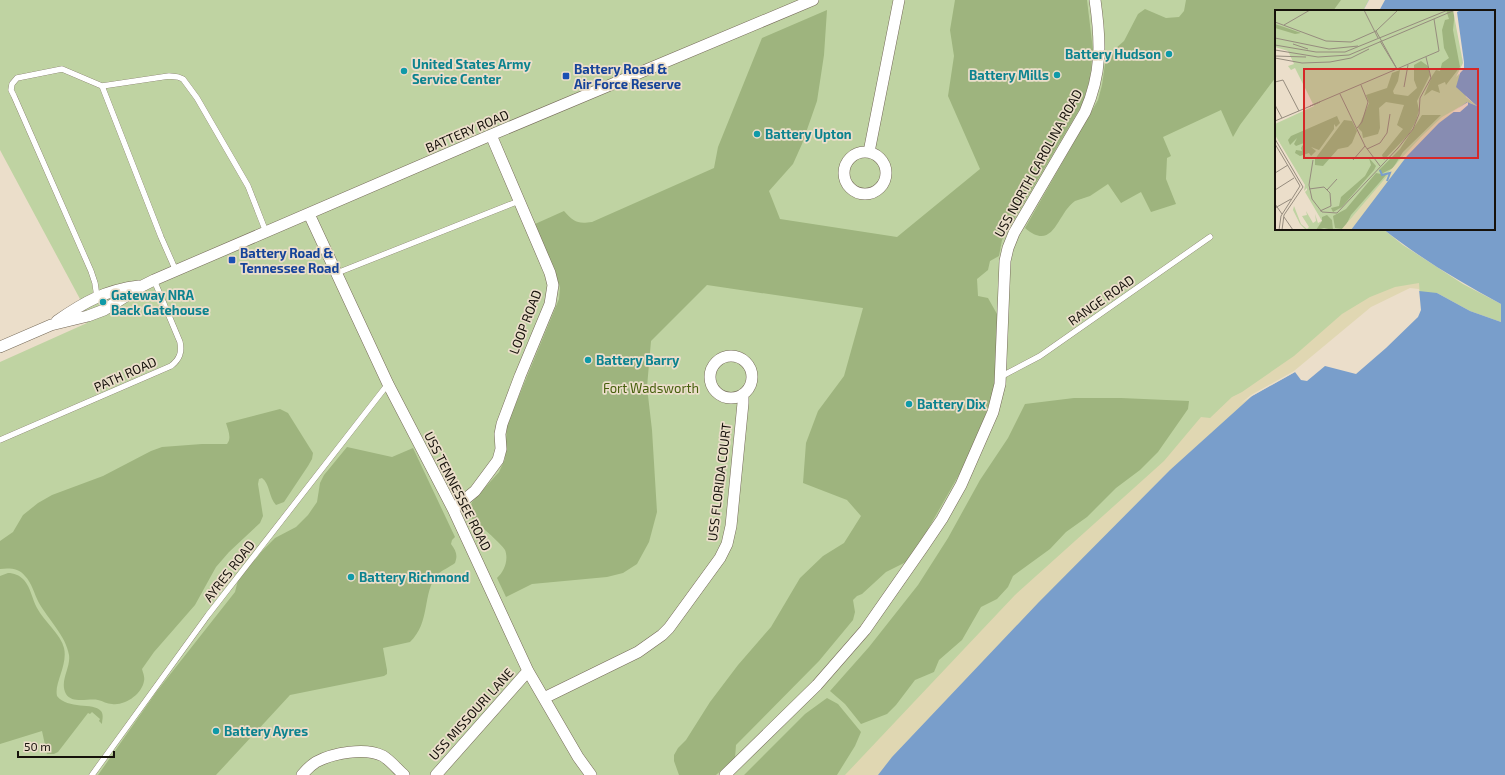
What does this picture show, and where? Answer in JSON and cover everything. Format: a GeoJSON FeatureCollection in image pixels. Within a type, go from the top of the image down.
{"type":"FeatureCollection","features":[{"type":"Feature","properties":{"kind":"street"},"geometry":{"type":"LineString","coordinates":[[869,152],[899,0]]}},
{"type":"Feature","properties":{"kind":"street","name":"USS NORTH CAROLINA ROAD"},"geometry":{"type":"LineString","coordinates":[[725,775],[817,685],[865,630],[900,582],[942,519],[961,485],[993,412],[1002,376],[1005,261],[1008,248],[1014,233],[1085,112],[1092,96],[1097,77],[1099,54],[1095,0]]}},
{"type":"Feature","properties":{"kind":"street","name":"BATTERY ROAD"},"geometry":{"type":"LineString","coordinates":[[51,325],[88,316],[104,310],[154,280],[805,1]]}},
{"type":"Feature","properties":{"kind":"street","name":"LOOP ROAD"},"geometry":{"type":"LineString","coordinates":[[453,509],[476,490],[498,460],[501,449],[500,434],[502,424],[550,304],[553,285],[550,273],[491,135]]}},
{"type":"Feature","properties":{"kind":"street","name":"USS TENNESSEE ROAD"},"geometry":{"type":"LineString","coordinates":[[309,214],[388,384],[453,509],[528,671],[578,757],[591,775]]}},
{"type":"Feature","properties":{"kind":"street","name":"BATTERY ROAD"},"geometry":{"type":"LineString","coordinates":[[51,325],[79,306],[97,297],[120,288],[142,286]]}},
{"type":"Feature","properties":{"kind":"street"},"geometry":{"type":"LineString","coordinates":[[0,347],[51,325]]}},
{"type":"Feature","properties":{"kind":"street","name":"USS FLORIDA COURT"},"geometry":{"type":"LineString","coordinates":[[544,698],[638,652],[654,642],[669,628],[720,558],[725,549],[731,526],[743,403],[742,394]]}},
{"type":"Feature","properties":{"kind":"street","name":"USS MISSOURI LANE"},"geometry":{"type":"LineString","coordinates":[[436,775],[528,671]]}},
{"type":"Feature","properties":{"kind":"street"},"geometry":{"type":"LineString","coordinates":[[302,775],[311,766],[322,759],[365,751],[382,756],[404,775]]}},
{"type":"Feature","properties":{"kind":"lane"},"geometry":{"type":"LineString","coordinates":[[97,297],[93,277],[12,90],[12,84],[17,78],[62,69],[102,86],[170,76],[178,76],[183,79],[197,98],[248,186],[266,232]]}},
{"type":"Feature","properties":{"kind":"lane"},"geometry":{"type":"LineString","coordinates":[[102,86],[161,237],[176,271]]}},
{"type":"Feature","properties":{"kind":"lane"},"geometry":{"type":"LineString","coordinates":[[337,273],[520,201]]}},
{"type":"Feature","properties":{"kind":"lane","name":"RANGE ROAD"},"geometry":{"type":"LineString","coordinates":[[1002,376],[1040,356],[1210,236]]}},
{"type":"Feature","properties":{"kind":"lane","name":"PATH ROAD"},"geometry":{"type":"LineString","coordinates":[[0,440],[164,369],[177,361],[182,349],[154,280]]}},
{"type":"Feature","properties":{"kind":"lane","name":"AYRES ROAD"},"geometry":{"type":"LineString","coordinates":[[92,775],[208,615],[388,384]]}},
{"type":"Feature","properties":{"kind":"green space","name":"Fort Wadsworth"},"geometry":{"type":"Polygon","coordinates":[[[0,0],[1369,0],[1364,10],[1275,10],[1275,230],[1384,230],[1403,245],[1463,284],[1501,304],[1501,322],[1470,311],[1437,293],[878,775],[0,775],[0,362],[87,323],[80,299],[0,150],[0,0]]]}},
{"type":"Feature","properties":{"kind":"green space"},"geometry":{"type":"Polygon","coordinates":[[[955,0],[1087,0],[1093,50],[1090,79],[1082,105],[1002,240],[999,256],[990,261],[988,270],[977,279],[978,296],[988,298],[997,314],[996,379],[991,399],[973,450],[927,531],[906,562],[886,572],[862,594],[853,600],[855,612],[853,620],[819,661],[736,745],[735,758],[716,775],[679,775],[674,761],[674,755],[678,748],[686,740],[710,702],[738,665],[771,627],[800,578],[823,556],[844,543],[861,516],[847,500],[803,483],[806,443],[818,411],[844,376],[863,308],[707,285],[651,341],[647,387],[652,430],[657,512],[649,542],[637,564],[623,573],[607,577],[532,584],[506,597],[497,578],[505,566],[505,550],[469,516],[469,511],[472,502],[499,472],[505,459],[507,425],[559,299],[560,288],[557,278],[535,224],[564,211],[570,218],[576,221],[583,223],[592,222],[714,168],[718,147],[762,38],[827,10],[824,55],[817,101],[802,144],[793,164],[769,191],[780,219],[897,237],[980,169],[948,96],[954,56],[950,30],[955,0]]]}},
{"type":"Feature","properties":{"kind":"green space"},"geometry":{"type":"Polygon","coordinates":[[[1186,0],[1341,0],[1334,10],[1275,10],[1275,78],[1240,125],[1233,137],[1221,110],[1163,137],[1171,156],[1167,158],[1166,179],[1176,204],[1151,212],[1141,192],[1121,203],[1108,184],[1090,196],[1075,201],[1049,234],[1043,236],[1035,235],[1025,228],[1098,100],[1106,57],[1124,41],[1138,14],[1145,9],[1166,18],[1179,17],[1184,11],[1186,0]]]}},
{"type":"Feature","properties":{"kind":"green space"},"geometry":{"type":"Polygon","coordinates":[[[1074,398],[1121,398],[1189,401],[1188,409],[1158,452],[1140,470],[1116,488],[1087,517],[1066,532],[1050,549],[1013,576],[1008,587],[997,599],[981,607],[962,640],[939,660],[934,672],[915,680],[896,705],[887,714],[861,724],[845,704],[830,691],[869,647],[918,585],[948,538],[980,480],[1008,438],[1025,404],[1074,398]]]}},
{"type":"Feature","properties":{"kind":"green space"},"geometry":{"type":"Polygon","coordinates":[[[280,409],[288,413],[313,453],[312,459],[308,466],[284,502],[276,505],[265,481],[262,478],[259,479],[258,484],[263,516],[260,523],[229,552],[216,567],[195,605],[154,652],[142,669],[144,676],[143,686],[136,695],[127,701],[117,704],[110,704],[100,700],[76,700],[69,697],[64,689],[64,679],[69,655],[64,641],[39,603],[31,585],[23,573],[17,570],[0,569],[0,541],[13,532],[23,515],[38,503],[52,495],[103,476],[151,451],[162,447],[227,444],[229,431],[226,423],[280,409]]]}},
{"type":"Feature","properties":{"kind":"green space"},"geometry":{"type":"Polygon","coordinates":[[[347,447],[392,457],[413,448],[455,537],[451,544],[456,553],[455,563],[439,573],[432,582],[424,617],[417,634],[410,642],[383,648],[387,674],[384,676],[290,695],[216,775],[98,775],[157,691],[235,592],[238,580],[275,538],[296,527],[308,515],[317,502],[320,483],[324,475],[347,447]]]}},
{"type":"Feature","properties":{"kind":"green space"},"geometry":{"type":"Polygon","coordinates":[[[12,573],[24,580],[37,608],[60,638],[64,648],[64,661],[57,685],[57,696],[67,703],[97,708],[102,714],[102,724],[99,721],[100,719],[92,712],[90,714],[88,713],[58,752],[54,754],[47,754],[42,731],[0,744],[0,576],[12,573]]]}},
{"type":"Feature","properties":{"kind":"green space"},"geometry":{"type":"Polygon","coordinates":[[[827,698],[838,704],[861,732],[855,746],[837,775],[744,775],[805,714],[827,698]]]}},
{"type":"Feature","properties":{"kind":"sand"},"geometry":{"type":"Polygon","coordinates":[[[1419,283],[1421,310],[1000,775],[845,775],[1015,595],[1164,461],[1201,417],[1210,418],[1232,397],[1242,392],[1294,356],[1342,314],[1370,297],[1395,287],[1419,283]]]}},
{"type":"Feature","properties":{"kind":"water"},"geometry":{"type":"Polygon","coordinates":[[[1369,0],[1505,0],[1505,775],[878,775],[892,757],[1038,603],[1170,470],[1252,396],[1295,372],[1410,290],[1437,293],[1470,311],[1501,322],[1501,304],[1440,269],[1384,230],[1495,230],[1495,10],[1364,10],[1369,0]]]}},
{"type":"Feature","properties":{"kind":"pier"},"geometry":{"type":"Polygon","coordinates":[[[1369,0],[1385,0],[1380,10],[1364,10],[1369,0]]]}},
{"type":"Feature","properties":{"kind":"pier"},"geometry":{"type":"Polygon","coordinates":[[[1410,288],[1419,289],[1421,310],[1418,317],[1356,374],[1325,366],[1307,381],[1301,380],[1295,372],[1240,404],[1251,395],[1294,371],[1371,307],[1410,288]]]}},
{"type":"Feature","properties":{"kind":"place","name":"Battery Hudson"},"geometry":{"type":"Point","coordinates":[1169,54]}},
{"type":"Feature","properties":{"kind":"place","name":"United States Army Service Center"},"geometry":{"type":"Point","coordinates":[404,71]}},
{"type":"Feature","properties":{"kind":"place","name":"Battery Mills"},"geometry":{"type":"Point","coordinates":[1057,75]}},
{"type":"Feature","properties":{"kind":"place","name":"Battery Road & Air Force Reserve"},"geometry":{"type":"Point","coordinates":[566,76]}},
{"type":"Feature","properties":{"kind":"place","name":"Battery Upton"},"geometry":{"type":"Point","coordinates":[757,134]}},
{"type":"Feature","properties":{"kind":"place","name":"Battery Road & Tennessee Road"},"geometry":{"type":"Point","coordinates":[232,260]}},
{"type":"Feature","properties":{"kind":"place","name":"Gateway NRA Back Gatehouse"},"geometry":{"type":"Point","coordinates":[103,302]}},
{"type":"Feature","properties":{"kind":"place","name":"Battery Barry"},"geometry":{"type":"Point","coordinates":[588,360]}},
{"type":"Feature","properties":{"kind":"place","name":"Battery Dix"},"geometry":{"type":"Point","coordinates":[909,404]}},
{"type":"Feature","properties":{"kind":"place","name":"Battery Richmond"},"geometry":{"type":"Point","coordinates":[351,577]}},
{"type":"Feature","properties":{"kind":"place","name":"Battery Ayres"},"geometry":{"type":"Point","coordinates":[216,731]}}]}
